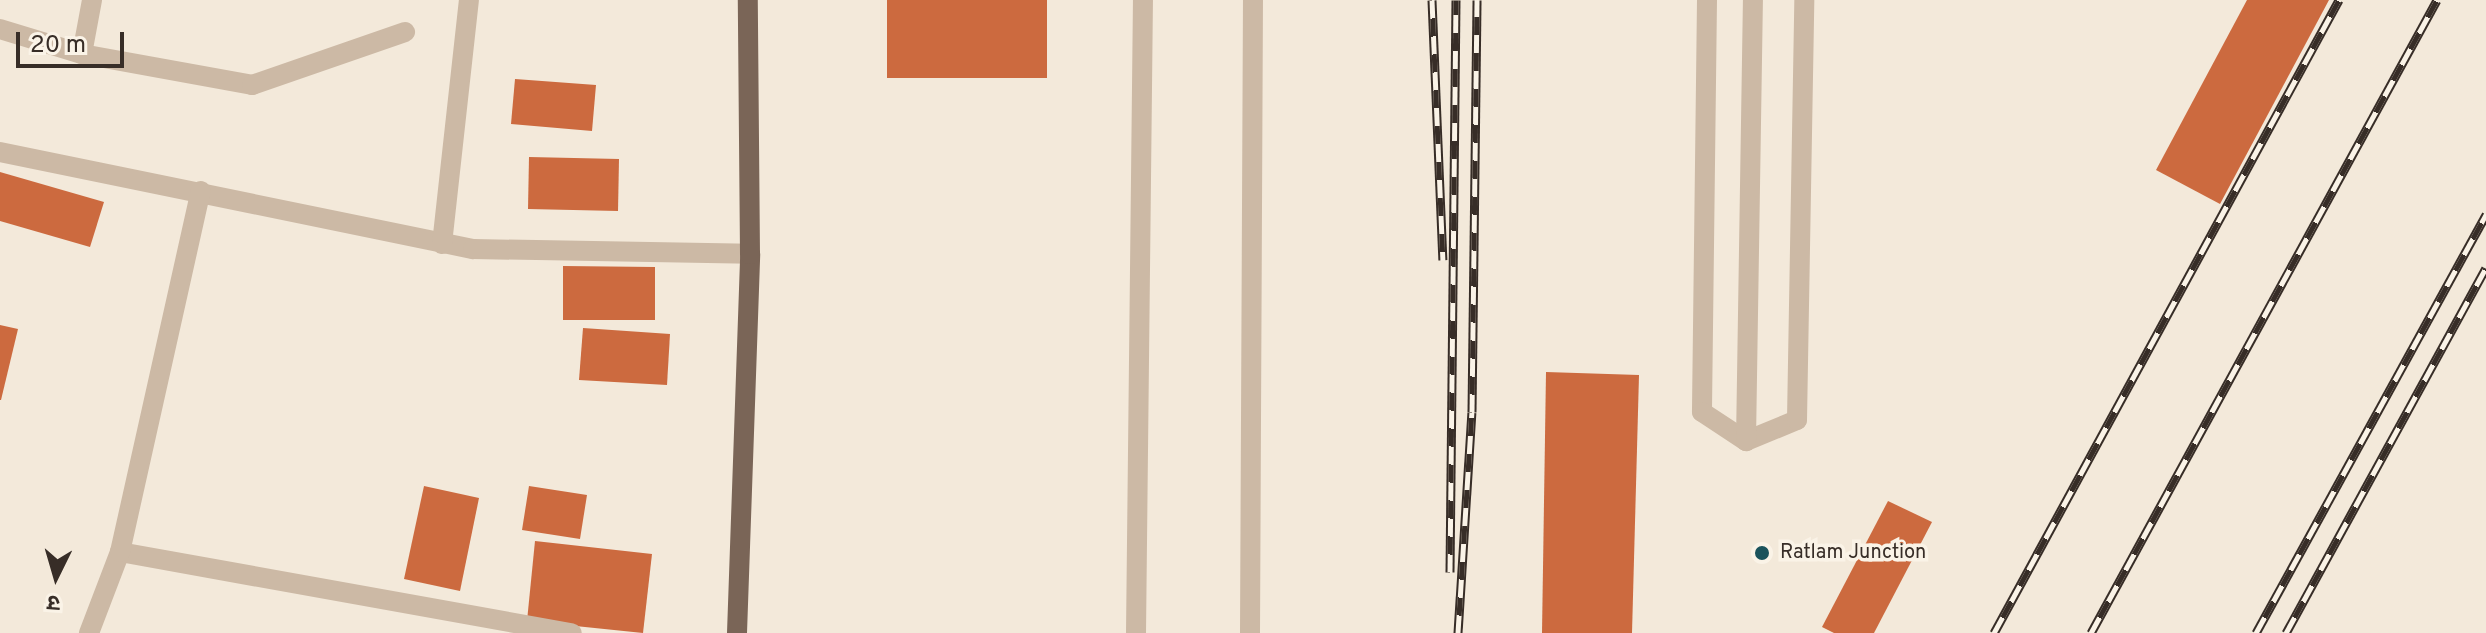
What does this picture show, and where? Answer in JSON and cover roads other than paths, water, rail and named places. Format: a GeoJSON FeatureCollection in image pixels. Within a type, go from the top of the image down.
{"type":"FeatureCollection","features":[{"type":"Feature","properties":{"kind":"main road"},"geometry":{"type":"LineString","coordinates":[[737,633],[750,254],[748,0]]}},
{"type":"Feature","properties":{"kind":"street"},"geometry":{"type":"LineString","coordinates":[[82,54],[92,0]]}},
{"type":"Feature","properties":{"kind":"street"},"geometry":{"type":"LineString","coordinates":[[442,244],[469,0]]}},
{"type":"Feature","properties":{"kind":"street"},"geometry":{"type":"LineString","coordinates":[[1136,633],[1143,0]]}},
{"type":"Feature","properties":{"kind":"street"},"geometry":{"type":"LineString","coordinates":[[1250,633],[1253,0]]}},
{"type":"Feature","properties":{"kind":"street"},"geometry":{"type":"LineString","coordinates":[[1707,0],[1702,412],[1746,441]]}},
{"type":"Feature","properties":{"kind":"street"},"geometry":{"type":"LineString","coordinates":[[1746,441],[1753,0]]}},
{"type":"Feature","properties":{"kind":"street"},"geometry":{"type":"LineString","coordinates":[[1746,441],[1797,420],[1804,0]]}},
{"type":"Feature","properties":{"kind":"street"},"geometry":{"type":"LineString","coordinates":[[0,29],[82,54],[252,85],[405,32]]}},
{"type":"Feature","properties":{"kind":"street"},"geometry":{"type":"LineString","coordinates":[[0,152],[201,191],[442,244],[750,254]]}},
{"type":"Feature","properties":{"kind":"street"},"geometry":{"type":"LineString","coordinates":[[89,633],[120,552],[201,191]]}},
{"type":"Feature","properties":{"kind":"street"},"geometry":{"type":"LineString","coordinates":[[120,552],[572,633]]}},
{"type":"Feature","properties":{"kind":"railway"},"geometry":{"type":"LineString","coordinates":[[1432,0],[1443,260]]}},
{"type":"Feature","properties":{"kind":"railway"},"geometry":{"type":"LineString","coordinates":[[1450,572],[1456,0]]}},
{"type":"Feature","properties":{"kind":"railway"},"geometry":{"type":"LineString","coordinates":[[1458,633],[1472,412],[1477,0]]}},
{"type":"Feature","properties":{"kind":"railway"},"geometry":{"type":"LineString","coordinates":[[1994,633],[2339,0]]}},
{"type":"Feature","properties":{"kind":"railway"},"geometry":{"type":"LineString","coordinates":[[2091,633],[2437,0]]}},
{"type":"Feature","properties":{"kind":"railway"},"geometry":{"type":"LineString","coordinates":[[2256,633],[2486,214]]}},
{"type":"Feature","properties":{"kind":"railway"},"geometry":{"type":"LineString","coordinates":[[2286,633],[2486,268]]}},
{"type":"Feature","properties":{"kind":"place","name":"Ratlam Junction"},"geometry":{"type":"Point","coordinates":[1762,553]}}]}
